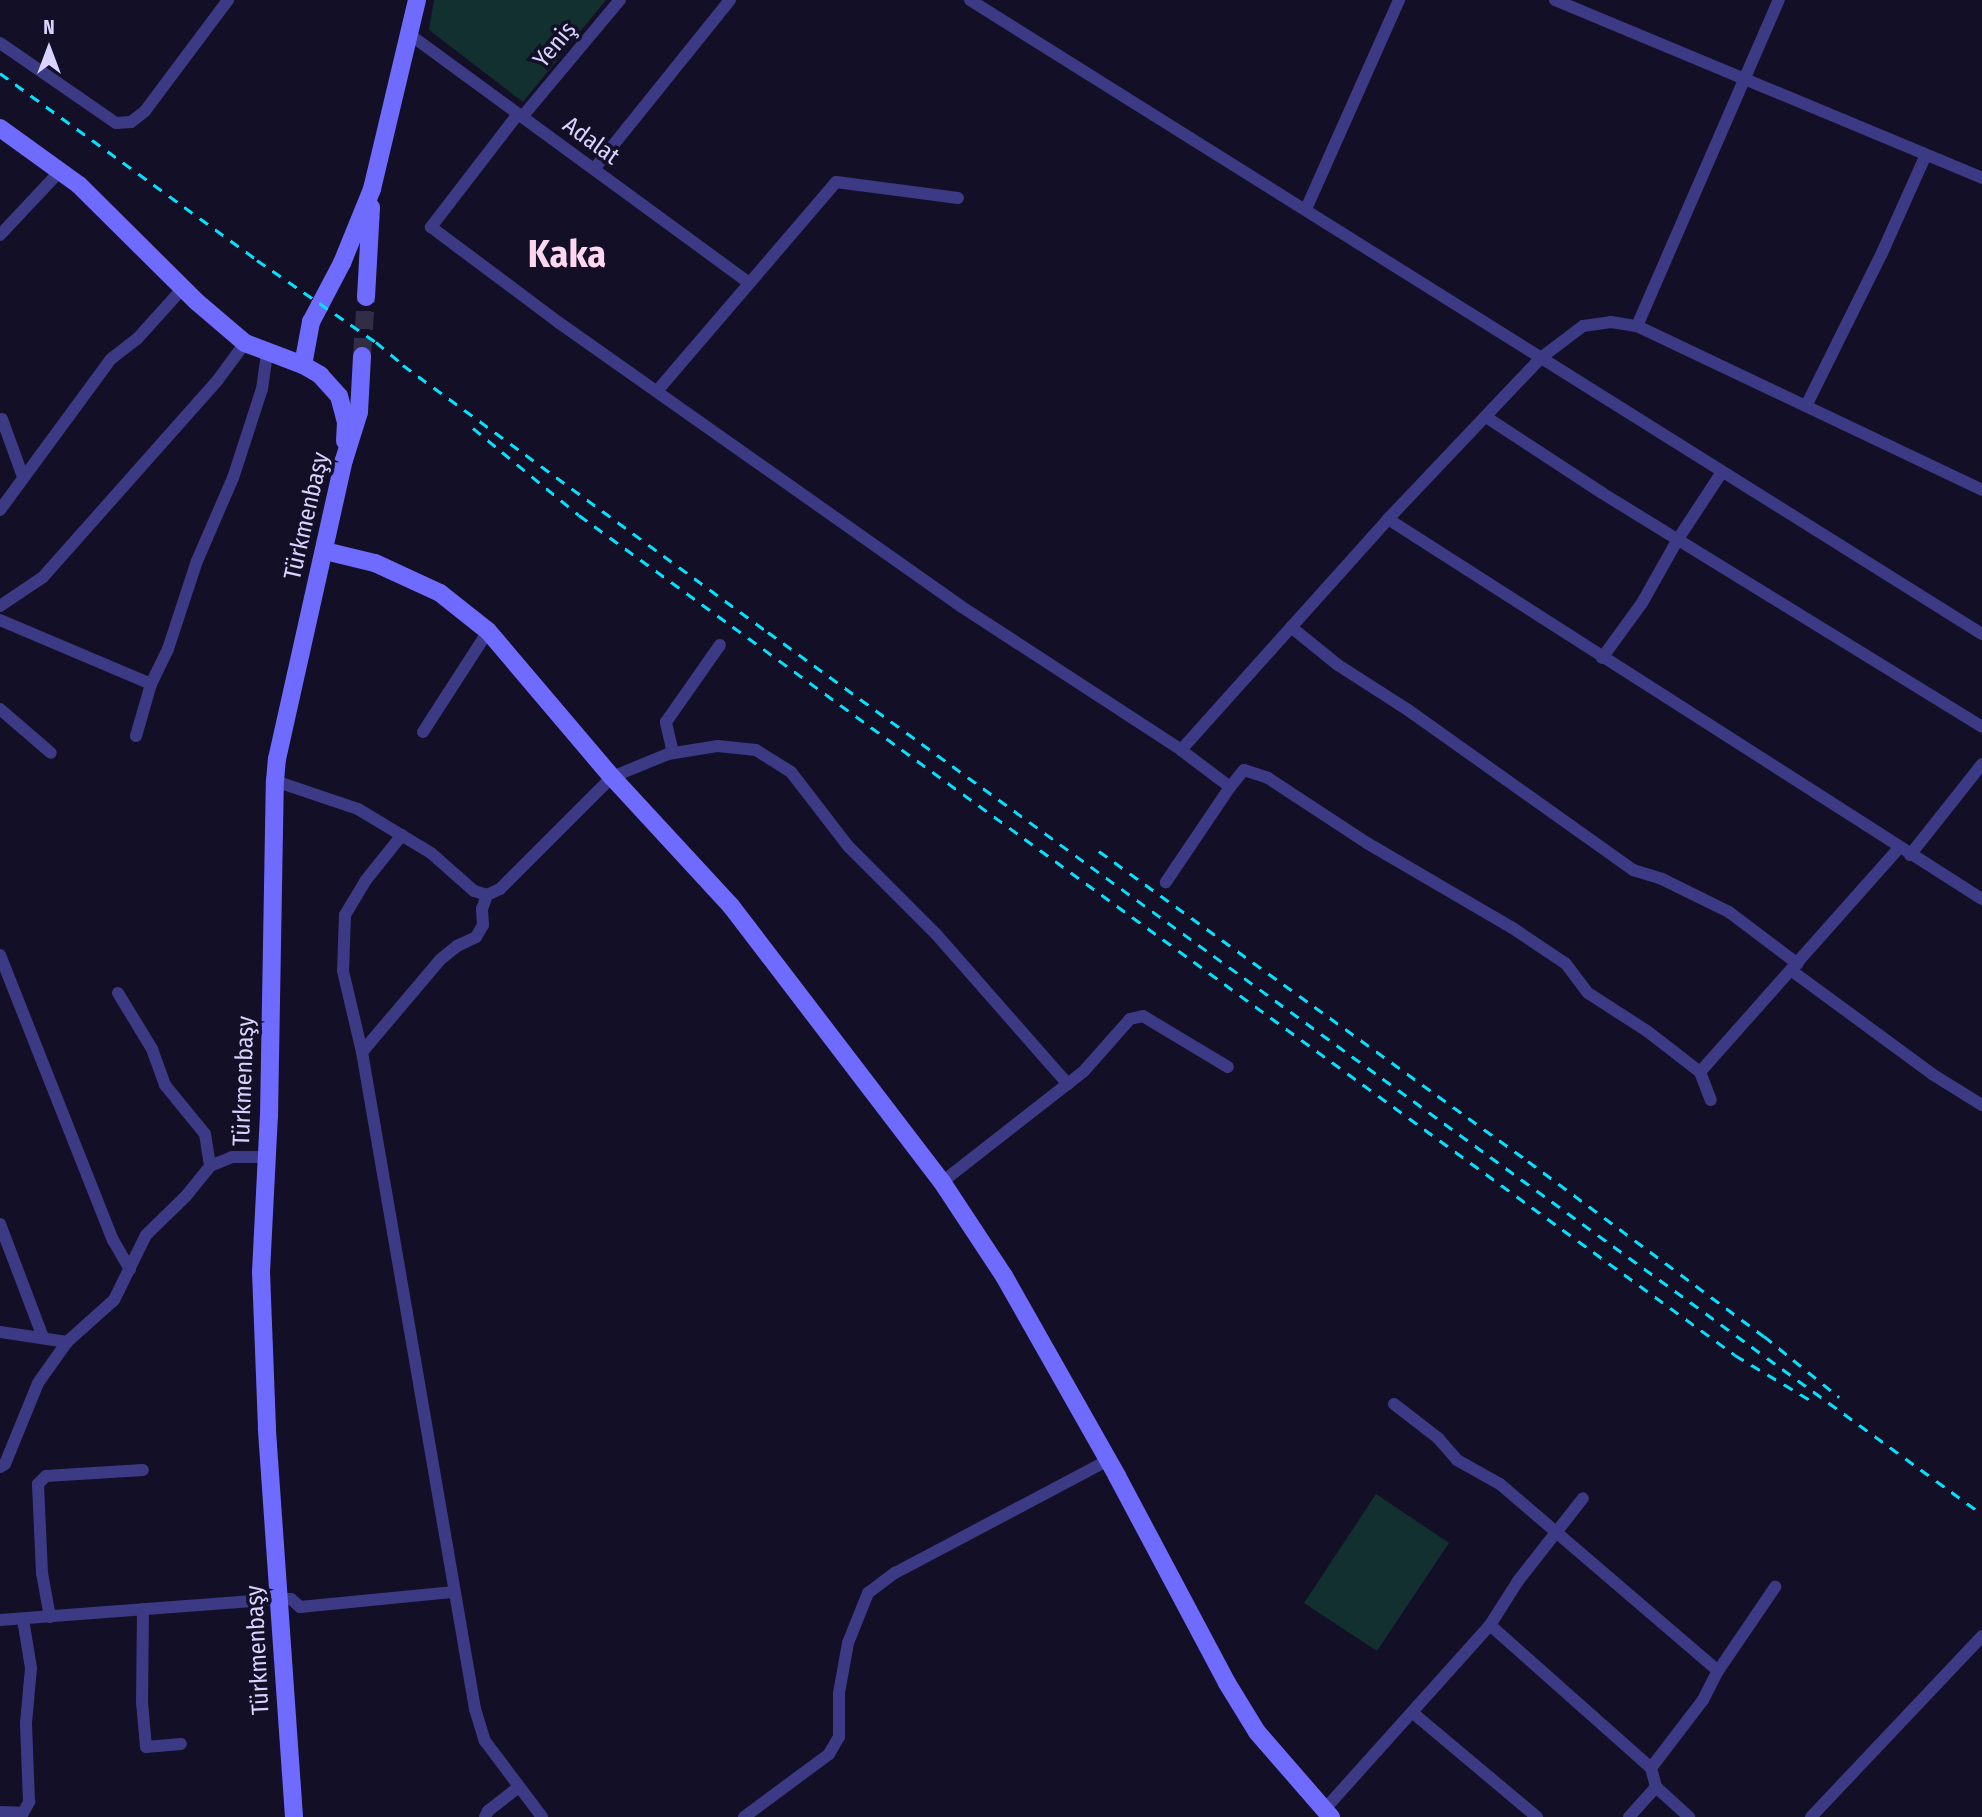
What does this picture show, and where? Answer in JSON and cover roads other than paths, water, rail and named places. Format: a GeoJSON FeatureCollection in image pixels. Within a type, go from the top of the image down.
{"type":"FeatureCollection","features":[{"type":"Feature","properties":{"kind":"street"},"geometry":{"type":"LineString","coordinates":[[0,43],[116,123],[131,122],[145,111],[228,0]]}},
{"type":"Feature","properties":{"kind":"street"},"geometry":{"type":"LineString","coordinates":[[303,365],[311,322],[342,263],[372,189],[417,0]]}},
{"type":"Feature","properties":{"kind":"street","name":"Yeniş"},"geometry":{"type":"LineString","coordinates":[[620,0],[520,116],[431,227],[657,391]]}},
{"type":"Feature","properties":{"kind":"street"},"geometry":{"type":"LineString","coordinates":[[594,169],[730,0]]}},
{"type":"Feature","properties":{"kind":"street"},"geometry":{"type":"LineString","coordinates":[[970,0],[1982,634]]}},
{"type":"Feature","properties":{"kind":"street"},"geometry":{"type":"LineString","coordinates":[[1306,209],[1399,0]]}},
{"type":"Feature","properties":{"kind":"street"},"geometry":{"type":"LineString","coordinates":[[1555,0],[1925,157],[1982,178]]}},
{"type":"Feature","properties":{"kind":"street"},"geometry":{"type":"LineString","coordinates":[[1637,326],[1779,0]]}},
{"type":"Feature","properties":{"kind":"street","name":"Adalat"},"geometry":{"type":"LineString","coordinates":[[410,34],[748,282]]}},
{"type":"Feature","properties":{"kind":"street"},"geometry":{"type":"LineString","coordinates":[[0,128],[79,185],[183,288],[245,343],[267,354],[303,365],[320,375],[339,396],[346,422],[344,460]]}},
{"type":"Feature","properties":{"kind":"street"},"geometry":{"type":"LineString","coordinates":[[1806,406],[1882,253],[1925,157]]}},
{"type":"Feature","properties":{"kind":"street"},"geometry":{"type":"LineString","coordinates":[[0,235],[60,171]]}},
{"type":"Feature","properties":{"kind":"street"},"geometry":{"type":"LineString","coordinates":[[958,198],[836,181],[657,391],[962,607],[1181,750],[1230,787]]}},
{"type":"Feature","properties":{"kind":"street"},"geometry":{"type":"LineString","coordinates":[[366,297],[372,189]]}},
{"type":"Feature","properties":{"kind":"street"},"geometry":{"type":"LineString","coordinates":[[1,504],[111,359],[136,339],[183,288]]}},
{"type":"Feature","properties":{"kind":"street"},"geometry":{"type":"LineString","coordinates":[[1181,750],[1388,519],[1542,358],[1583,326],[1611,322],[1637,326],[1982,490]]}},
{"type":"Feature","properties":{"kind":"street"},"geometry":{"type":"LineString","coordinates":[[0,606],[43,577],[218,381],[245,343]]}},
{"type":"Feature","properties":{"kind":"street"},"geometry":{"type":"LineString","coordinates":[[135,736],[151,684],[168,649],[197,561],[233,478],[262,389],[267,354]]}},
{"type":"Feature","properties":{"kind":"street","name":"Türkmenbaşy"},"geometry":{"type":"LineString","coordinates":[[294,1817],[267,1428],[261,1285],[267,1157],[275,781],[277,759],[344,460],[359,412],[362,356]]}},
{"type":"Feature","properties":{"kind":"street"},"geometry":{"type":"LineString","coordinates":[[1486,417],[1678,540],[1982,727]]}},
{"type":"Feature","properties":{"kind":"street"},"geometry":{"type":"LineString","coordinates":[[2,419],[23,477]]}},
{"type":"Feature","properties":{"kind":"street"},"geometry":{"type":"LineString","coordinates":[[1602,658],[1642,603],[1678,540],[1722,472]]}},
{"type":"Feature","properties":{"kind":"street"},"geometry":{"type":"LineString","coordinates":[[1388,519],[1982,899]]}},
{"type":"Feature","properties":{"kind":"street"},"geometry":{"type":"LineString","coordinates":[[325,551],[375,563],[440,593],[488,631],[612,777],[731,906],[942,1182],[1004,1276],[1108,1460],[1227,1683],[1257,1732],[1327,1813],[1490,1625],[1518,1581],[1583,1498]]}},
{"type":"Feature","properties":{"kind":"street"},"geometry":{"type":"LineString","coordinates":[[0,621],[151,684]]}},
{"type":"Feature","properties":{"kind":"street"},"geometry":{"type":"LineString","coordinates":[[1291,627],[1338,665],[1418,717],[1633,870],[1662,879],[1729,912],[1795,968],[1932,1074],[1982,1105]]}},
{"type":"Feature","properties":{"kind":"street"},"geometry":{"type":"LineString","coordinates":[[423,732],[488,631]]}},
{"type":"Feature","properties":{"kind":"street"},"geometry":{"type":"LineString","coordinates":[[674,753],[666,722],[720,645]]}},
{"type":"Feature","properties":{"kind":"street"},"geometry":{"type":"LineString","coordinates":[[0,709],[51,753]]}},
{"type":"Feature","properties":{"kind":"street"},"geometry":{"type":"LineString","coordinates":[[275,781],[358,809],[431,853],[474,891],[487,895],[500,889],[612,777],[674,753],[718,746],[756,750],[791,772],[848,846],[936,934],[1068,1084]]}},
{"type":"Feature","properties":{"kind":"street"},"geometry":{"type":"LineString","coordinates":[[1700,1072],[1905,852],[1982,764]]}},
{"type":"Feature","properties":{"kind":"street"},"geometry":{"type":"LineString","coordinates":[[1166,882],[1244,770],[1268,778],[1367,843],[1511,927],[1566,964],[1588,993],[1647,1031],[1700,1072],[1711,1100]]}},
{"type":"Feature","properties":{"kind":"street"},"geometry":{"type":"LineString","coordinates":[[402,835],[366,880],[345,915],[342,971],[362,1052],[475,1709],[485,1741],[541,1817]]}},
{"type":"Feature","properties":{"kind":"street"},"geometry":{"type":"LineString","coordinates":[[362,1052],[441,959],[476,937],[483,925],[482,909],[487,895]]}},
{"type":"Feature","properties":{"kind":"street"},"geometry":{"type":"LineString","coordinates":[[0,956],[113,1240],[131,1269]]}},
{"type":"Feature","properties":{"kind":"street"},"geometry":{"type":"LineString","coordinates":[[118,993],[152,1049],[165,1085],[205,1134],[210,1166]]}},
{"type":"Feature","properties":{"kind":"street"},"geometry":{"type":"LineString","coordinates":[[942,1182],[1084,1071],[1130,1019],[1143,1016],[1227,1067]]}},
{"type":"Feature","properties":{"kind":"street"},"geometry":{"type":"LineString","coordinates":[[0,1467],[5,1464],[38,1383],[67,1342],[114,1300],[146,1235],[186,1196],[210,1166],[232,1157],[267,1157]]}},
{"type":"Feature","properties":{"kind":"street"},"geometry":{"type":"LineString","coordinates":[[0,1224],[43,1336]]}},
{"type":"Feature","properties":{"kind":"street"},"geometry":{"type":"LineString","coordinates":[[0,1332],[43,1336],[67,1342]]}},
{"type":"Feature","properties":{"kind":"street"},"geometry":{"type":"LineString","coordinates":[[1394,1404],[1438,1438],[1457,1460],[1500,1483],[1718,1671]]}},
{"type":"Feature","properties":{"kind":"street"},"geometry":{"type":"LineString","coordinates":[[744,1817],[829,1754],[839,1737],[839,1693],[848,1643],[867,1593],[895,1573],[1108,1460]]}},
{"type":"Feature","properties":{"kind":"street"},"geometry":{"type":"LineString","coordinates":[[50,1617],[42,1573],[38,1484],[46,1476],[143,1470]]}},
{"type":"Feature","properties":{"kind":"street"},"geometry":{"type":"LineString","coordinates":[[1651,1768],[1703,1700],[1718,1671],[1775,1587]]}},
{"type":"Feature","properties":{"kind":"street"},"geometry":{"type":"LineString","coordinates":[[0,1620],[280,1599],[291,1600],[300,1607],[454,1592]]}},
{"type":"Feature","properties":{"kind":"street"},"geometry":{"type":"LineString","coordinates":[[143,1609],[142,1702],[146,1746],[181,1744]]}},
{"type":"Feature","properties":{"kind":"street"},"geometry":{"type":"LineString","coordinates":[[0,1812],[25,1815],[29,1802],[26,1723],[31,1668],[23,1619]]}},
{"type":"Feature","properties":{"kind":"street"},"geometry":{"type":"LineString","coordinates":[[1490,1625],[1651,1768],[1656,1787],[1689,1817]]}},
{"type":"Feature","properties":{"kind":"street"},"geometry":{"type":"LineString","coordinates":[[1811,1817],[1982,1636]]}},
{"type":"Feature","properties":{"kind":"street"},"geometry":{"type":"LineString","coordinates":[[1413,1713],[1536,1817]]}},
{"type":"Feature","properties":{"kind":"street"},"geometry":{"type":"LineString","coordinates":[[485,1817],[488,1811],[519,1787]]}},
{"type":"Feature","properties":{"kind":"street"},"geometry":{"type":"LineString","coordinates":[[1629,1817],[1656,1787]]}},
{"type":"Feature","properties":{"kind":"tunnel"},"geometry":{"type":"LineString","coordinates":[[362,356],[366,297]]}},
{"type":"Feature","properties":{"kind":"railway"},"geometry":{"type":"LineString","coordinates":[[0,73],[257,260],[376,342],[403,365],[768,632],[1982,1514]]}},
{"type":"Feature","properties":{"kind":"railway"},"geometry":{"type":"LineString","coordinates":[[473,428],[579,515],[1735,1355],[1812,1401]]}},
{"type":"Feature","properties":{"kind":"railway"},"geometry":{"type":"LineString","coordinates":[[1099,851],[1528,1161],[1764,1336],[1839,1397]]}},
{"type":"Feature","properties":{"kind":"district","name":"Kaka"},"geometry":{"type":"Point","coordinates":[567,255]}}]}
